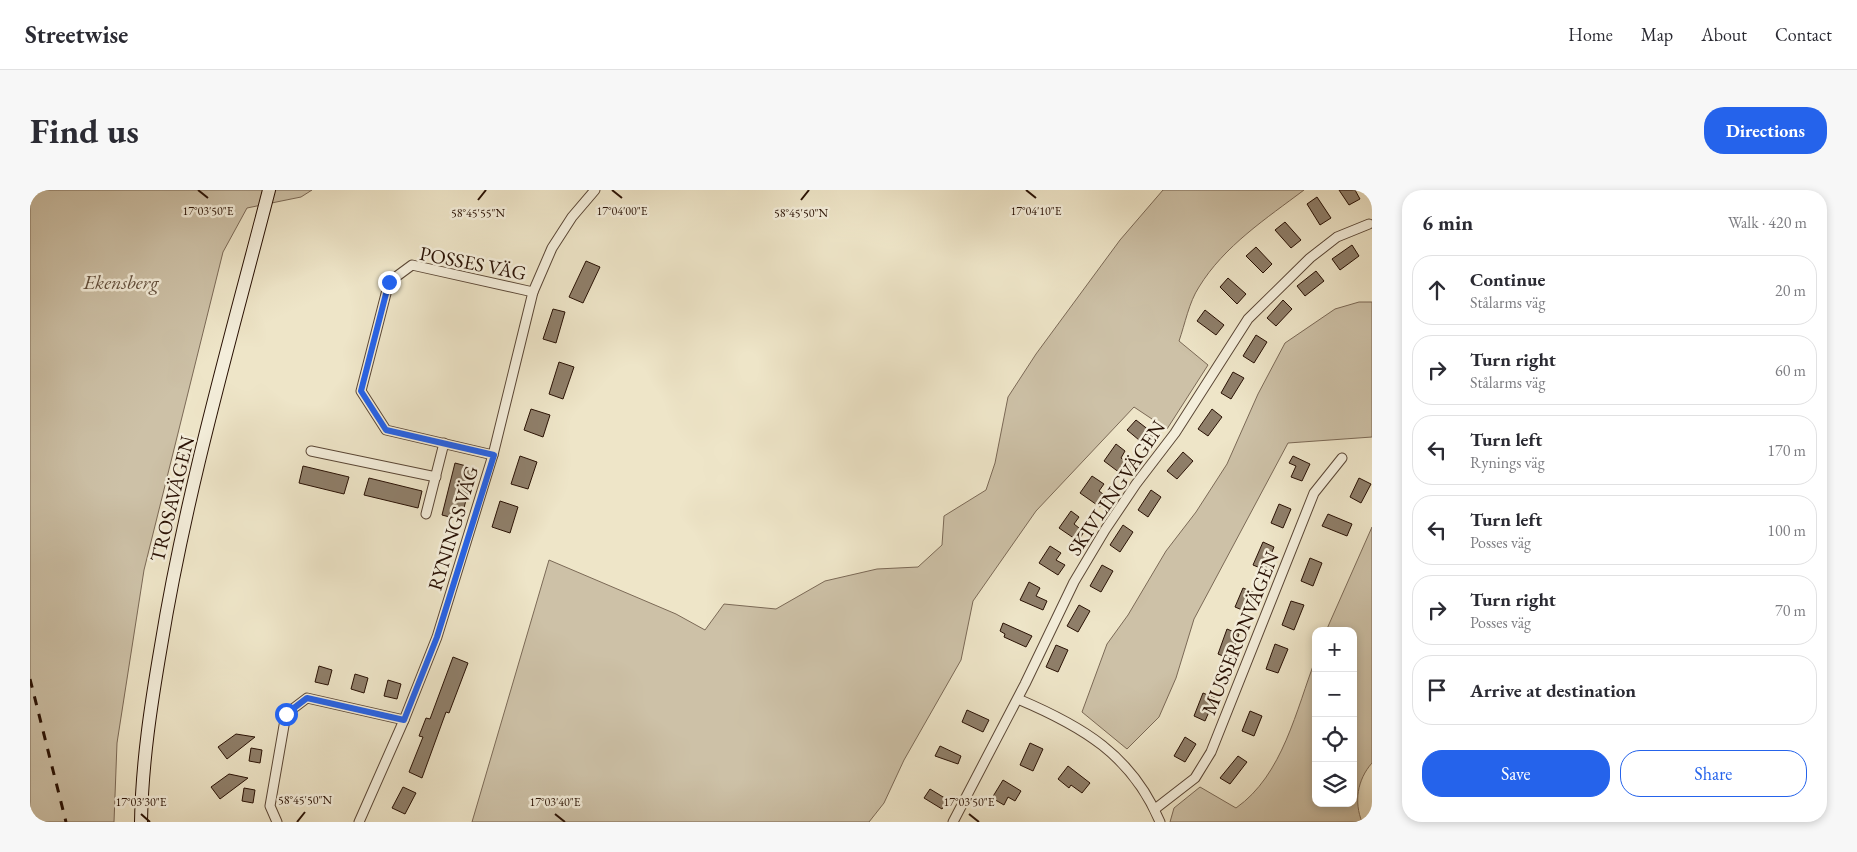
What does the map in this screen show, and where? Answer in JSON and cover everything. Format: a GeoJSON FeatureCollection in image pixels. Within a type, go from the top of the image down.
{"type":"FeatureCollection","features":[{"type":"Feature","properties":{"kind":"main road","name":"TROSAVÄGEN"},"geometry":{"type":"LineString","coordinates":[[141,822],[142,780],[173,571],[222,370],[269,190]]}},
{"type":"Feature","properties":{"kind":"street","name":"RYNINGS VÄG"},"geometry":{"type":"LineString","coordinates":[[359,822],[404,720],[437,637],[494,455],[533,292],[552,248],[572,217],[595,190]]}},
{"type":"Feature","properties":{"kind":"street","name":"SKIVLINGVÄGEN"},"geometry":{"type":"LineString","coordinates":[[953,822],[1018,699],[1074,582],[1105,530],[1136,484],[1175,433],[1248,319],[1310,258],[1337,237],[1369,224]]}},
{"type":"Feature","properties":{"kind":"street","name":"POSSES VÄG"},"geometry":{"type":"LineString","coordinates":[[494,455],[386,430],[361,391],[389,282],[412,265],[533,292]]}},
{"type":"Feature","properties":{"kind":"street"},"geometry":{"type":"LineString","coordinates":[[426,514],[444,443]]}},
{"type":"Feature","properties":{"kind":"street"},"geometry":{"type":"LineString","coordinates":[[311,451],[436,476]]}},
{"type":"Feature","properties":{"kind":"street","name":"MUSSERONVÄGEN"},"geometry":{"type":"LineString","coordinates":[[1155,809],[1195,778],[1211,752],[1314,493],[1342,458]]}},
{"type":"Feature","properties":{"kind":"street"},"geometry":{"type":"LineString","coordinates":[[277,822],[270,806],[286,714],[307,698],[404,720]]}},
{"type":"Feature","properties":{"kind":"street"},"geometry":{"type":"LineString","coordinates":[[1018,699],[1085,732],[1118,756],[1155,809],[1160,822]]}},
{"type":"Feature","properties":{"kind":"green space","name":"Ekensberg"},"geometry":{"type":"Polygon","coordinates":[[[30,190],[312,190],[301,197],[247,208],[223,252],[144,570],[117,743],[114,822],[30,822],[30,190]]]}},
{"type":"Feature","properties":{"kind":"green space"},"geometry":{"type":"Polygon","coordinates":[[[1163,190],[1304,190],[1261,222],[1233,246],[1209,272],[1196,293],[1179,341],[1208,365],[1167,429],[1134,407],[1036,511],[973,601],[961,660],[904,760],[884,803],[869,822],[472,822],[549,560],[676,614],[705,630],[724,604],[776,609],[825,581],[877,569],[918,567],[942,545],[944,516],[986,490],[995,463],[1008,397],[1036,354],[1120,240],[1163,190]]]}},
{"type":"Feature","properties":{"kind":"green space"},"geometry":{"type":"Polygon","coordinates":[[[1359,302],[1372,302],[1372,437],[1288,443],[1194,619],[1176,678],[1159,717],[1127,749],[1082,712],[1107,644],[1128,615],[1166,551],[1196,512],[1227,464],[1258,394],[1285,343],[1335,309],[1359,302]]]}},
{"type":"Feature","properties":{"kind":"green space"},"geometry":{"type":"Polygon","coordinates":[[[1372,527],[1372,763],[1363,777],[1358,791],[1358,807],[1362,822],[1170,822],[1174,808],[1200,787],[1236,808],[1252,794],[1266,778],[1277,760],[1312,669],[1312,807],[1357,807],[1357,627],[1328,627],[1372,527]]]}},
{"type":"Feature","properties":{"kind":"building"},"geometry":{"type":"Polygon","coordinates":[[[1339,190],[1355,190],[1360,199],[1349,205],[1339,190]]]}},
{"type":"Feature","properties":{"kind":"building"},"geometry":{"type":"Polygon","coordinates":[[[1317,197],[1331,218],[1320,225],[1307,204],[1317,197]]]}},
{"type":"Feature","properties":{"kind":"building"},"geometry":{"type":"Polygon","coordinates":[[[1285,222],[1301,240],[1291,248],[1275,230],[1285,222]]]}},
{"type":"Feature","properties":{"kind":"building"},"geometry":{"type":"Polygon","coordinates":[[[1352,245],[1359,256],[1340,270],[1332,259],[1352,245]]]}},
{"type":"Feature","properties":{"kind":"building"},"geometry":{"type":"Polygon","coordinates":[[[1256,247],[1272,264],[1263,273],[1246,256],[1256,247]]]}},
{"type":"Feature","properties":{"kind":"building"},"geometry":{"type":"Polygon","coordinates":[[[586,261],[600,267],[583,303],[569,297],[586,261]]]}},
{"type":"Feature","properties":{"kind":"building"},"geometry":{"type":"Polygon","coordinates":[[[1316,271],[1324,281],[1305,296],[1297,286],[1316,271]]]}},
{"type":"Feature","properties":{"kind":"building"},"geometry":{"type":"Polygon","coordinates":[[[1228,278],[1246,294],[1237,304],[1220,287],[1228,278]]]}},
{"type":"Feature","properties":{"kind":"building"},"geometry":{"type":"Polygon","coordinates":[[[1283,300],[1292,309],[1276,326],[1267,318],[1283,300]]]}},
{"type":"Feature","properties":{"kind":"building"},"geometry":{"type":"Polygon","coordinates":[[[553,309],[565,312],[556,343],[543,339],[553,309]]]}},
{"type":"Feature","properties":{"kind":"building"},"geometry":{"type":"Polygon","coordinates":[[[1205,310],[1224,325],[1216,335],[1197,321],[1205,310]]]}},
{"type":"Feature","properties":{"kind":"building"},"geometry":{"type":"Polygon","coordinates":[[[1256,335],[1267,342],[1254,363],[1243,356],[1256,335]]]}},
{"type":"Feature","properties":{"kind":"building"},"geometry":{"type":"Polygon","coordinates":[[[559,362],[574,367],[563,399],[549,394],[559,362]]]}},
{"type":"Feature","properties":{"kind":"building"},"geometry":{"type":"Polygon","coordinates":[[[1233,372],[1244,378],[1231,399],[1221,393],[1233,372]]]}},
{"type":"Feature","properties":{"kind":"building"},"geometry":{"type":"Polygon","coordinates":[[[531,409],[550,415],[543,437],[524,430],[531,409]]]}},
{"type":"Feature","properties":{"kind":"building"},"geometry":{"type":"Polygon","coordinates":[[[1212,409],[1222,417],[1208,436],[1198,429],[1212,409]]]}},
{"type":"Feature","properties":{"kind":"building"},"geometry":{"type":"Polygon","coordinates":[[[1136,420],[1154,434],[1145,445],[1127,430],[1136,420]]]}},
{"type":"Feature","properties":{"kind":"building"},"geometry":{"type":"Polygon","coordinates":[[[1116,444],[1125,451],[1121,458],[1131,466],[1124,476],[1104,461],[1116,444]]]}},
{"type":"Feature","properties":{"kind":"building"},"geometry":{"type":"Polygon","coordinates":[[[1183,452],[1193,461],[1177,479],[1167,471],[1183,452]]]}},
{"type":"Feature","properties":{"kind":"building"},"geometry":{"type":"Polygon","coordinates":[[[520,456],[537,462],[528,489],[511,484],[520,456]]]}},
{"type":"Feature","properties":{"kind":"building"},"geometry":{"type":"Polygon","coordinates":[[[1293,456],[1310,464],[1302,481],[1291,477],[1296,466],[1289,463],[1293,456]]]}},
{"type":"Feature","properties":{"kind":"building"},"geometry":{"type":"Polygon","coordinates":[[[455,463],[474,468],[461,520],[442,515],[455,463]]]}},
{"type":"Feature","properties":{"kind":"building"},"geometry":{"type":"Polygon","coordinates":[[[303,466],[349,477],[344,494],[299,483],[303,466]]]}},
{"type":"Feature","properties":{"kind":"building"},"geometry":{"type":"Polygon","coordinates":[[[1092,476],[1104,484],[1099,491],[1107,497],[1100,507],[1080,493],[1092,476]]]}},
{"type":"Feature","properties":{"kind":"building"},"geometry":{"type":"Polygon","coordinates":[[[369,478],[422,491],[418,508],[364,495],[369,478]]]}},
{"type":"Feature","properties":{"kind":"building"},"geometry":{"type":"Polygon","coordinates":[[[1359,478],[1371,484],[1361,503],[1350,497],[1359,478]]]}},
{"type":"Feature","properties":{"kind":"building"},"geometry":{"type":"Polygon","coordinates":[[[1151,490],[1161,497],[1148,517],[1138,510],[1151,490]]]}},
{"type":"Feature","properties":{"kind":"building"},"geometry":{"type":"Polygon","coordinates":[[[500,501],[518,507],[510,533],[492,527],[500,501]]]}},
{"type":"Feature","properties":{"kind":"building"},"geometry":{"type":"Polygon","coordinates":[[[1279,504],[1291,509],[1283,528],[1271,523],[1279,504]]]}},
{"type":"Feature","properties":{"kind":"building"},"geometry":{"type":"Polygon","coordinates":[[[1071,511],[1079,517],[1074,524],[1084,532],[1078,541],[1059,528],[1071,511]]]}},
{"type":"Feature","properties":{"kind":"building"},"geometry":{"type":"Polygon","coordinates":[[[1328,514],[1352,524],[1347,536],[1322,526],[1328,514]]]}},
{"type":"Feature","properties":{"kind":"building"},"geometry":{"type":"Polygon","coordinates":[[[1123,525],[1133,532],[1120,552],[1110,545],[1123,525]]]}},
{"type":"Feature","properties":{"kind":"building"},"geometry":{"type":"Polygon","coordinates":[[[1263,542],[1274,547],[1265,570],[1253,565],[1263,542]]]}},
{"type":"Feature","properties":{"kind":"building"},"geometry":{"type":"Polygon","coordinates":[[[1050,546],[1061,553],[1056,560],[1065,565],[1058,575],[1039,563],[1050,546]]]}},
{"type":"Feature","properties":{"kind":"building"},"geometry":{"type":"Polygon","coordinates":[[[1310,558],[1322,563],[1313,586],[1301,581],[1310,558]]]}},
{"type":"Feature","properties":{"kind":"building"},"geometry":{"type":"Polygon","coordinates":[[[1102,565],[1113,571],[1101,592],[1090,586],[1102,565]]]}},
{"type":"Feature","properties":{"kind":"building"},"geometry":{"type":"Polygon","coordinates":[[[1029,582],[1040,588],[1036,596],[1047,601],[1043,610],[1020,600],[1029,582]]]}},
{"type":"Feature","properties":{"kind":"building"},"geometry":{"type":"Polygon","coordinates":[[[1243,588],[1255,593],[1247,612],[1235,607],[1243,588]]]}},
{"type":"Feature","properties":{"kind":"building"},"geometry":{"type":"Polygon","coordinates":[[[1291,601],[1304,605],[1294,630],[1282,625],[1291,601]]]}},
{"type":"Feature","properties":{"kind":"building"},"geometry":{"type":"Polygon","coordinates":[[[1079,605],[1090,611],[1078,632],[1067,626],[1079,605]]]}},
{"type":"Feature","properties":{"kind":"building"},"geometry":{"type":"Polygon","coordinates":[[[1003,623],[1032,636],[1026,647],[1004,637],[1005,634],[1000,631],[1003,623]]]}},
{"type":"Feature","properties":{"kind":"building"},"geometry":{"type":"Polygon","coordinates":[[[1227,629],[1239,634],[1230,659],[1218,654],[1227,629]]]}},
{"type":"Feature","properties":{"kind":"building"},"geometry":{"type":"Polygon","coordinates":[[[1275,644],[1288,649],[1278,673],[1266,669],[1275,644]]]}},
{"type":"Feature","properties":{"kind":"building"},"geometry":{"type":"Polygon","coordinates":[[[1056,645],[1068,650],[1058,672],[1046,667],[1056,645]]]}},
{"type":"Feature","properties":{"kind":"building"},"geometry":{"type":"Polygon","coordinates":[[[453,657],[468,663],[449,713],[446,712],[422,778],[409,772],[423,737],[419,736],[426,718],[430,719],[453,657]]]}},
{"type":"Feature","properties":{"kind":"building"},"geometry":{"type":"Polygon","coordinates":[[[319,666],[332,670],[328,685],[315,682],[319,666]]]}},
{"type":"Feature","properties":{"kind":"building"},"geometry":{"type":"Polygon","coordinates":[[[355,674],[368,678],[364,693],[351,689],[355,674]]]}},
{"type":"Feature","properties":{"kind":"building"},"geometry":{"type":"Polygon","coordinates":[[[388,680],[401,684],[397,699],[384,696],[388,680]]]}},
{"type":"Feature","properties":{"kind":"building"},"geometry":{"type":"Polygon","coordinates":[[[1203,693],[1215,698],[1205,721],[1194,716],[1203,693]]]}},
{"type":"Feature","properties":{"kind":"building"},"geometry":{"type":"Polygon","coordinates":[[[967,710],[989,720],[983,732],[962,722],[967,710]]]}},
{"type":"Feature","properties":{"kind":"building"},"geometry":{"type":"Polygon","coordinates":[[[1250,711],[1262,716],[1254,736],[1242,731],[1250,711]]]}},
{"type":"Feature","properties":{"kind":"building"},"geometry":{"type":"Polygon","coordinates":[[[236,734],[255,737],[227,759],[218,747],[236,734]]]}},
{"type":"Feature","properties":{"kind":"building"},"geometry":{"type":"Polygon","coordinates":[[[1185,737],[1196,744],[1185,762],[1174,756],[1185,737]]]}},
{"type":"Feature","properties":{"kind":"building"},"geometry":{"type":"Polygon","coordinates":[[[1030,743],[1043,749],[1033,771],[1020,765],[1030,743]]]}},
{"type":"Feature","properties":{"kind":"building"},"geometry":{"type":"Polygon","coordinates":[[[940,746],[961,756],[958,764],[935,756],[940,746]]]}},
{"type":"Feature","properties":{"kind":"building"},"geometry":{"type":"Polygon","coordinates":[[[251,748],[262,750],[260,763],[249,761],[251,748]]]}},
{"type":"Feature","properties":{"kind":"building"},"geometry":{"type":"Polygon","coordinates":[[[1238,756],[1247,762],[1230,784],[1220,778],[1238,756]]]}},
{"type":"Feature","properties":{"kind":"building"},"geometry":{"type":"Polygon","coordinates":[[[1068,766],[1090,783],[1082,793],[1071,785],[1069,788],[1058,779],[1068,766]]]}},
{"type":"Feature","properties":{"kind":"building"},"geometry":{"type":"Polygon","coordinates":[[[229,774],[248,778],[220,799],[211,787],[229,774]]]}},
{"type":"Feature","properties":{"kind":"building"},"geometry":{"type":"Polygon","coordinates":[[[1003,780],[1021,791],[1015,801],[1008,797],[1004,805],[992,798],[1003,780]]]}},
{"type":"Feature","properties":{"kind":"building"},"geometry":{"type":"Polygon","coordinates":[[[403,787],[416,793],[405,814],[392,808],[403,787]]]}},
{"type":"Feature","properties":{"kind":"building"},"geometry":{"type":"Polygon","coordinates":[[[244,788],[255,790],[253,803],[242,801],[244,788]]]}},
{"type":"Feature","properties":{"kind":"building"},"geometry":{"type":"Polygon","coordinates":[[[930,789],[948,800],[942,809],[924,798],[930,789]]]}},
{"type":"Feature","properties":{"kind":"railway"},"geometry":{"type":"LineString","coordinates":[[30,679],[66,822]]}},
{"type":"Feature","properties":{"kind":"route"},"geometry":{"type":"LineString","coordinates":[[286,714],[307,698],[404,720],[437,637],[494,455],[386,430],[361,391],[389,282]]}}]}
